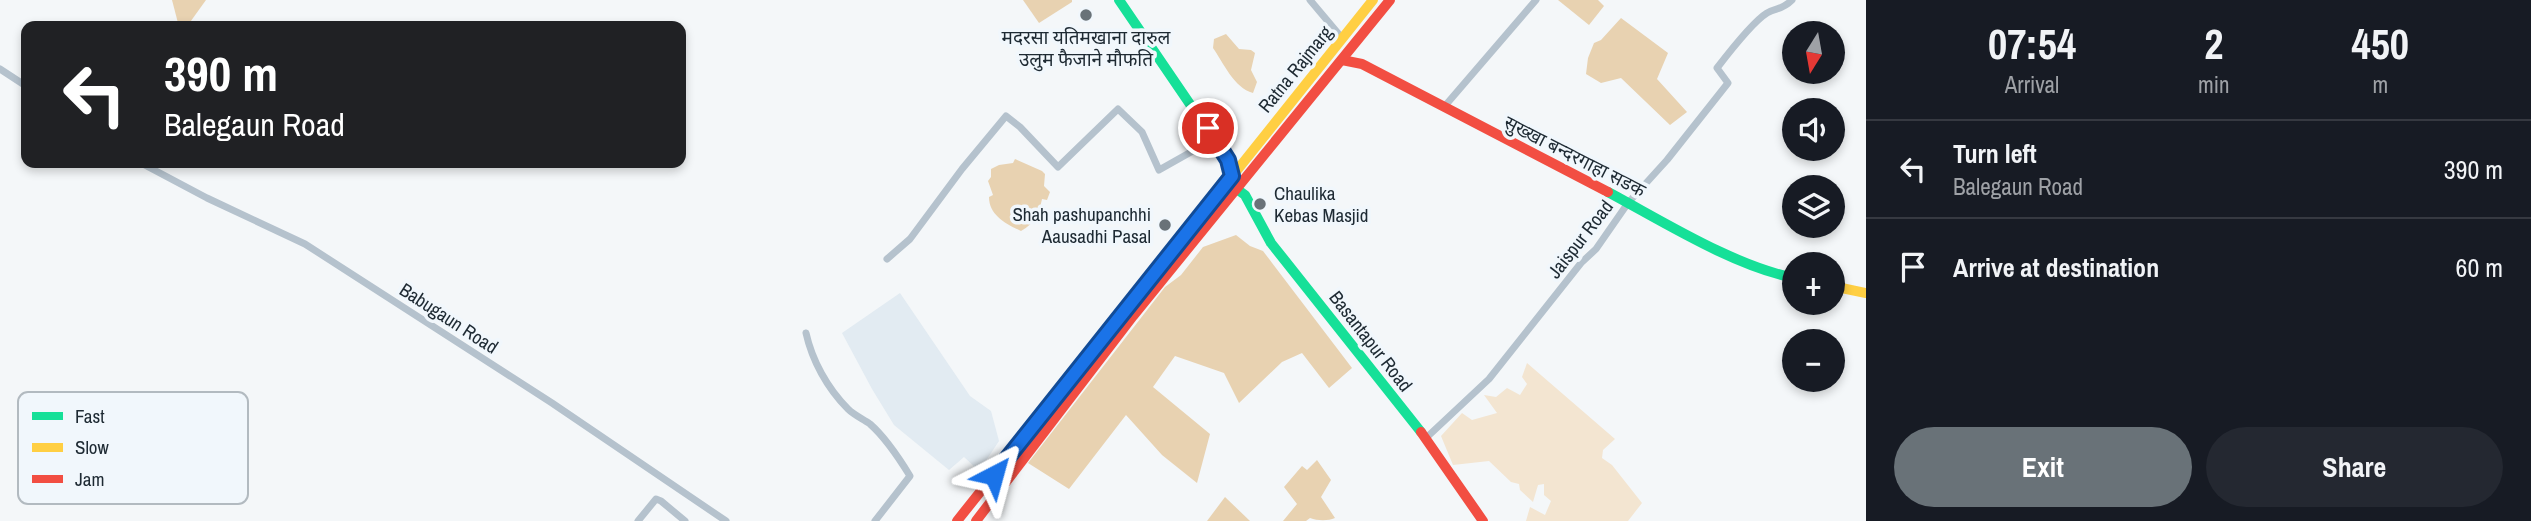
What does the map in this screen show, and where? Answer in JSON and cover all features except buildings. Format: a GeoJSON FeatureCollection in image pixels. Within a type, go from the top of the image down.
{"type":"FeatureCollection","features":[{"type":"Feature","properties":{"kind":"main road","name":"Basantapur Road"},"geometry":{"type":"LineString","coordinates":[[1119,0],[1228,160],[1235,182],[1271,243],[1426,439],[1483,521]]}},
{"type":"Feature","properties":{"kind":"main road","name":"Ratna Rajmarg"},"geometry":{"type":"LineString","coordinates":[[976,521],[1373,0]]}},
{"type":"Feature","properties":{"kind":"main road","name":"Ratna Rajmarg"},"geometry":{"type":"LineString","coordinates":[[957,521],[1235,182],[1342,60],[1390,0]]}},
{"type":"Feature","properties":{"kind":"main road","name":"सुख्खा बन्दरगाहा सडक"},"geometry":{"type":"LineString","coordinates":[[1342,60],[1362,64],[1703,242],[1770,273],[1782,276]]}},
{"type":"Feature","properties":{"kind":"main road"},"geometry":{"type":"LineString","coordinates":[[1845,289],[1866,293]]}},
{"type":"Feature","properties":{"kind":"street"},"geometry":{"type":"LineString","coordinates":[[1310,0],[1342,38]]}},
{"type":"Feature","properties":{"kind":"street"},"geometry":{"type":"LineString","coordinates":[[1444,107],[1536,0]]}},
{"type":"Feature","properties":{"kind":"street","name":"Jaispur Road"},"geometry":{"type":"LineString","coordinates":[[1426,439],[1489,379],[1581,263],[1596,249],[1628,203],[1667,160],[1728,83],[1717,68],[1734,46],[1767,13],[1785,8],[1792,0]]}},
{"type":"Feature","properties":{"kind":"street"},"geometry":{"type":"LineString","coordinates":[[0,69],[21,83]]}},
{"type":"Feature","properties":{"kind":"street"},"geometry":{"type":"LineString","coordinates":[[887,259],[910,239],[1006,116],[1058,167],[1118,109],[1142,132],[1158,170],[1214,139]]}},
{"type":"Feature","properties":{"kind":"street","name":"Babugaun Road"},"geometry":{"type":"LineString","coordinates":[[150,168],[305,244],[552,403],[726,521]]}},
{"type":"Feature","properties":{"kind":"street"},"geometry":{"type":"LineString","coordinates":[[806,333],[810,353],[830,386],[848,410],[870,425],[890,446],[910,477],[875,521]]}},
{"type":"Feature","properties":{"kind":"street"},"geometry":{"type":"LineString","coordinates":[[638,521],[656,499],[661,500],[685,521]]}},
{"type":"Feature","properties":{"kind":"street"},"geometry":{"type":"LineString","coordinates":[[711,521],[719,515]]}},
{"type":"Feature","properties":{"kind":"shaded area"},"geometry":{"type":"Polygon","coordinates":[[[172,0],[206,0],[191,21],[177,21],[172,0]]]}},
{"type":"Feature","properties":{"kind":"shaded area"},"geometry":{"type":"Polygon","coordinates":[[[1023,0],[1072,0],[1072,2],[1039,23],[1023,0]]]}},
{"type":"Feature","properties":{"kind":"shaded area"},"geometry":{"type":"Polygon","coordinates":[[[1558,0],[1598,0],[1604,6],[1589,25],[1558,0]]]}},
{"type":"Feature","properties":{"kind":"shaded area"},"geometry":{"type":"Polygon","coordinates":[[[1621,18],[1668,53],[1657,79],[1687,112],[1670,125],[1621,78],[1601,83],[1586,74],[1594,43],[1601,40],[1621,18]]]}},
{"type":"Feature","properties":{"kind":"shaded area"},"geometry":{"type":"Polygon","coordinates":[[[1226,34],[1239,49],[1255,53],[1251,70],[1257,82],[1253,93],[1240,86],[1213,48],[1214,39],[1226,34]]]}},
{"type":"Feature","properties":{"kind":"shaded area"},"geometry":{"type":"Polygon","coordinates":[[[1015,159],[1042,171],[1045,174],[1044,186],[1050,192],[1047,200],[1042,199],[1033,221],[1021,231],[995,214],[989,197],[993,195],[988,181],[991,169],[1013,163],[1015,159]]]}},
{"type":"Feature","properties":{"kind":"shaded area"},"geometry":{"type":"Polygon","coordinates":[[[1236,235],[1250,246],[1263,251],[1352,368],[1329,388],[1302,353],[1282,362],[1239,403],[1224,373],[1175,356],[1153,387],[1210,434],[1197,483],[1162,455],[1126,415],[1069,489],[1028,463],[1165,287],[1181,275],[1203,247],[1236,235]]]}},
{"type":"Feature","properties":{"kind":"shaded area"},"geometry":{"type":"Polygon","coordinates":[[[900,293],[970,396],[991,411],[999,441],[979,471],[964,457],[949,470],[894,425],[842,333],[900,293]]]}},
{"type":"Feature","properties":{"kind":"shaded area"},"geometry":{"type":"Polygon","coordinates":[[[1527,363],[1615,439],[1603,450],[1602,458],[1612,465],[1642,503],[1628,521],[1526,521],[1530,507],[1545,515],[1551,501],[1544,495],[1544,484],[1538,485],[1533,502],[1520,490],[1519,484],[1511,482],[1489,461],[1453,465],[1441,436],[1462,413],[1472,420],[1497,413],[1484,395],[1496,397],[1507,388],[1520,395],[1527,384],[1522,377],[1527,363]]]}},
{"type":"Feature","properties":{"kind":"shaded area"},"geometry":{"type":"Polygon","coordinates":[[[1317,460],[1331,480],[1321,497],[1335,518],[1283,521],[1297,504],[1284,487],[1302,466],[1307,470],[1317,460]]]}},
{"type":"Feature","properties":{"kind":"shaded area"},"geometry":{"type":"Polygon","coordinates":[[[1225,497],[1250,521],[1207,521],[1225,497]]]}},
{"type":"Feature","properties":{"kind":"traffic: fast"},"geometry":{"type":"LineString","coordinates":[[1119,0],[1228,160],[1238,190],[1245,195],[1271,243],[1421,432]]}},
{"type":"Feature","properties":{"kind":"traffic: fast"},"geometry":{"type":"LineString","coordinates":[[1608,192],[1723,253],[1782,275]]}},
{"type":"Feature","properties":{"kind":"traffic: slow"},"geometry":{"type":"LineString","coordinates":[[1234,174],[1373,0]]}},
{"type":"Feature","properties":{"kind":"traffic: slow"},"geometry":{"type":"LineString","coordinates":[[1845,289],[1866,293]]}},
{"type":"Feature","properties":{"kind":"traffic: jam"},"geometry":{"type":"LineString","coordinates":[[976,521],[1133,316],[1390,0]]}},
{"type":"Feature","properties":{"kind":"traffic: jam"},"geometry":{"type":"LineString","coordinates":[[1342,60],[1362,64],[1608,192]]}},
{"type":"Feature","properties":{"kind":"traffic: jam"},"geometry":{"type":"LineString","coordinates":[[957,521],[1234,174]]}},
{"type":"Feature","properties":{"kind":"traffic: jam"},"geometry":{"type":"LineString","coordinates":[[1421,432],[1483,521]]}},
{"type":"Feature","properties":{"kind":"place","name":"मदरसा यतिमखाना दारुल उलुम फैजाने माैफति"},"geometry":{"type":"Point","coordinates":[1086,15]}},
{"type":"Feature","properties":{"kind":"place","name":"Chaulika Kebas Masjid"},"geometry":{"type":"Point","coordinates":[1260,204]}},
{"type":"Feature","properties":{"kind":"place","name":"Shah pashupanchhi Aausadhi Pasal"},"geometry":{"type":"Point","coordinates":[1165,225]}},
{"type":"Feature","properties":{"kind":"route"},"geometry":{"type":"LineString","coordinates":[[994,475],[1232,176],[1228,160],[1208,128]]}}]}
